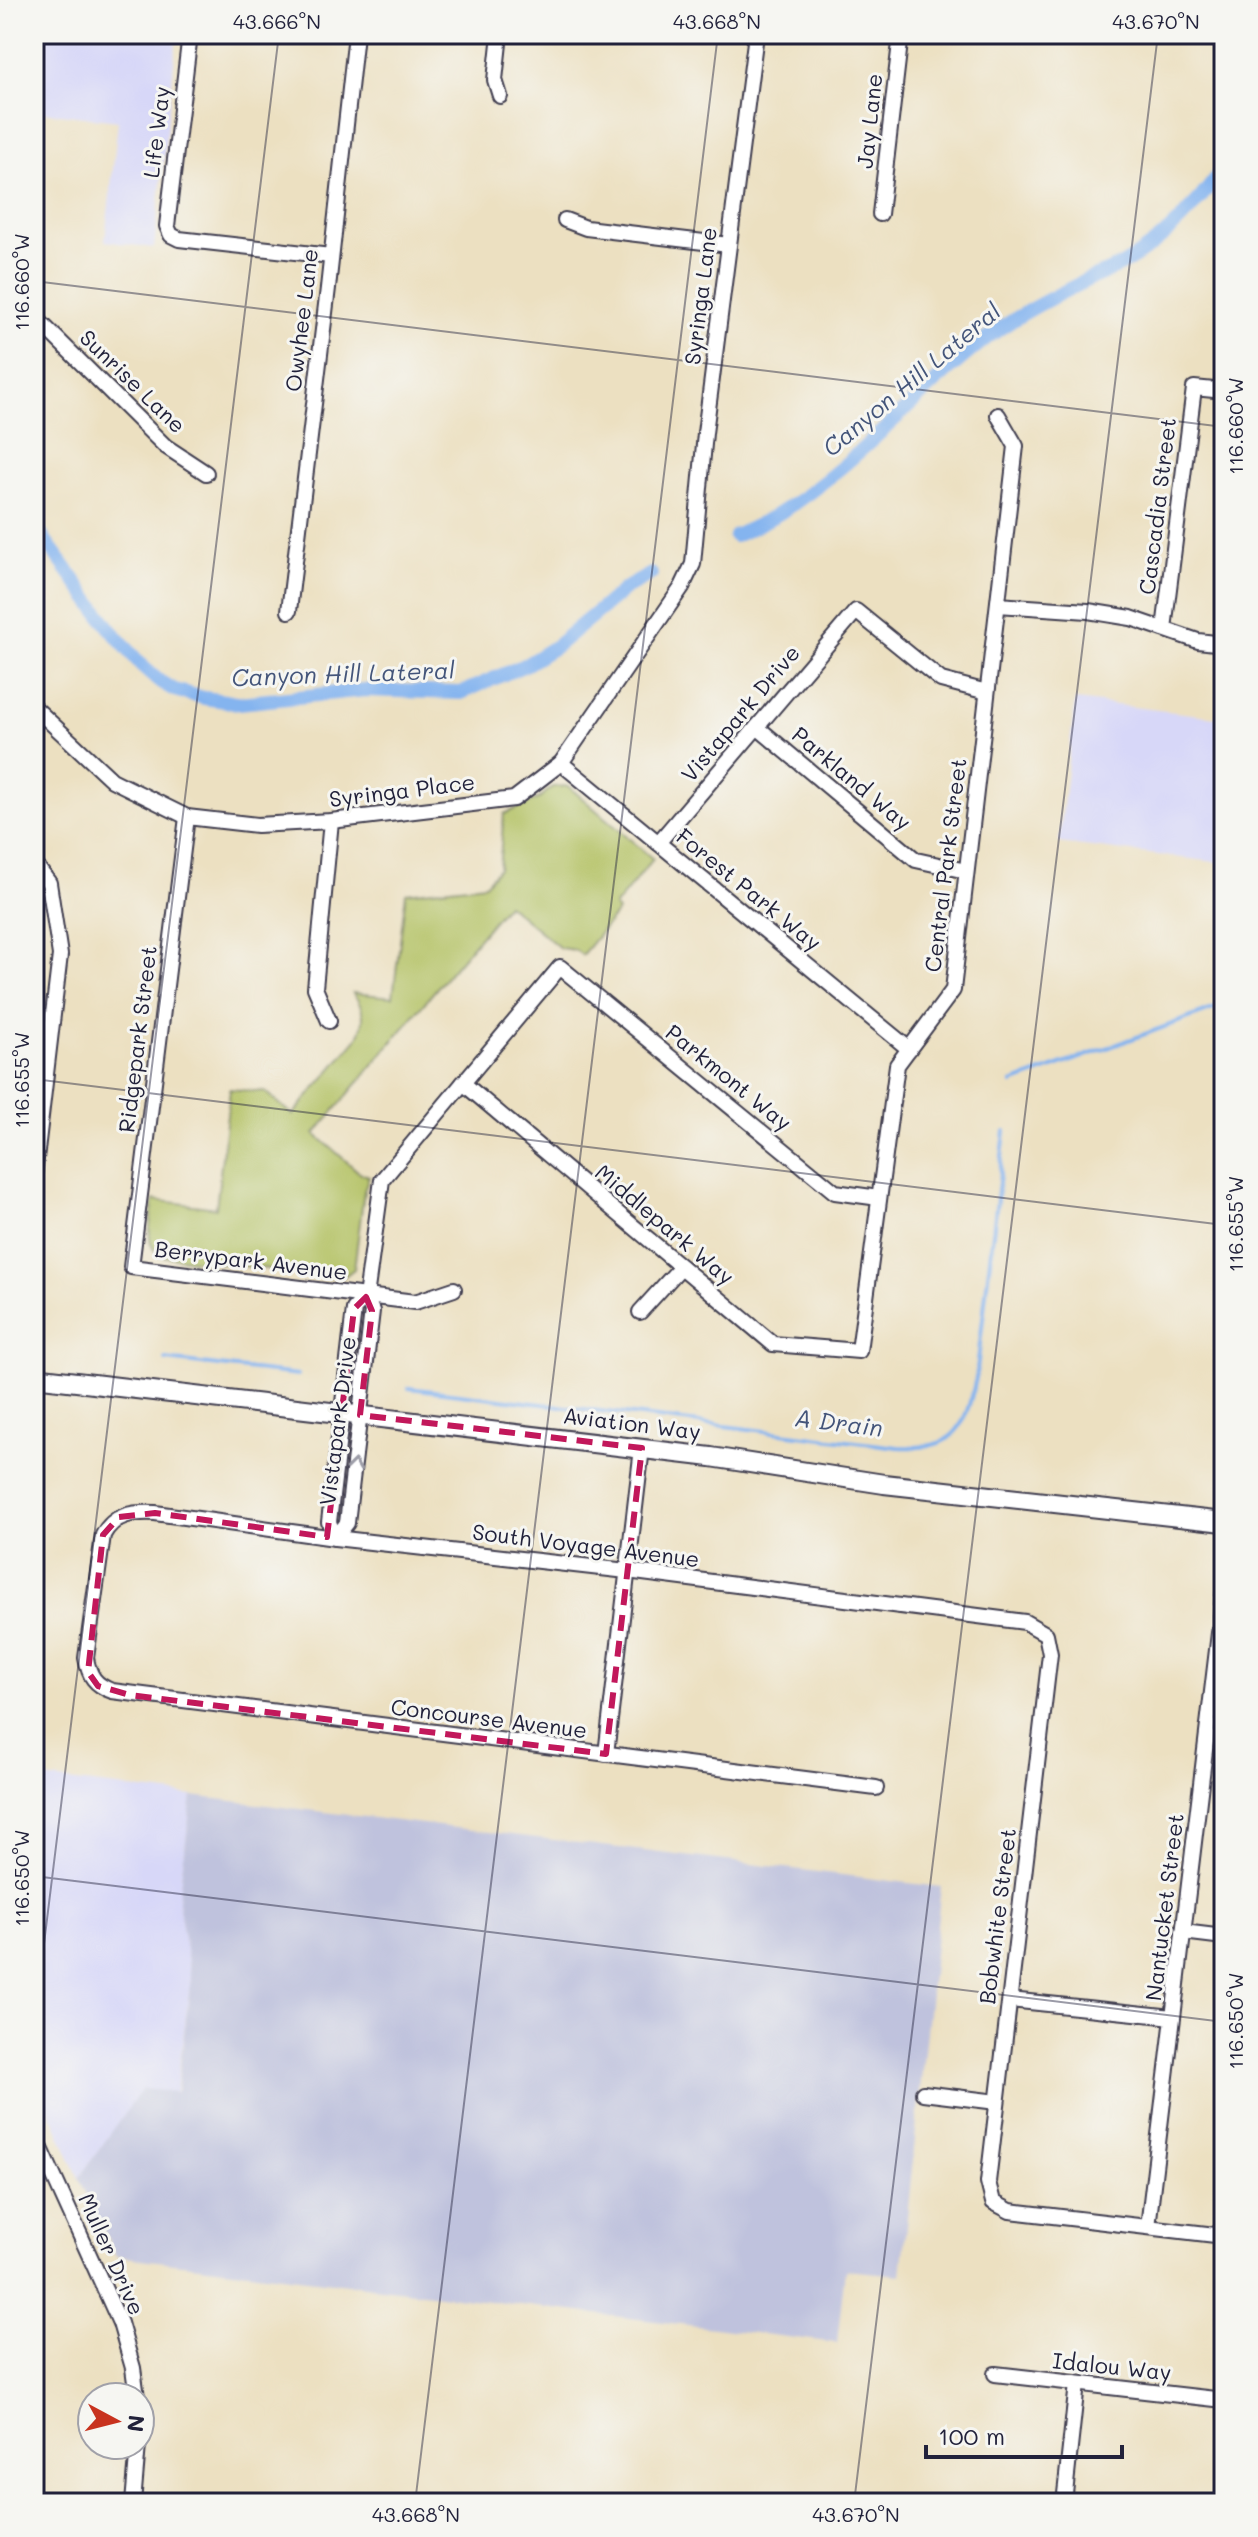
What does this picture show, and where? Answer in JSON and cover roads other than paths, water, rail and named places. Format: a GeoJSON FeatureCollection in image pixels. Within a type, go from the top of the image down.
{"type":"FeatureCollection","features":[{"type":"Feature","properties":{"kind":"street","name":"Life Way"},"geometry":{"type":"LineString","coordinates":[[190,34],[167,226],[171,235],[179,239],[331,256]]}},
{"type":"Feature","properties":{"kind":"street","name":"Owyhee Lane"},"geometry":{"type":"LineString","coordinates":[[289,611],[356,34]]}},
{"type":"Feature","properties":{"kind":"street"},"geometry":{"type":"LineString","coordinates":[[500,34],[495,80],[500,96]]}},
{"type":"Feature","properties":{"kind":"street","name":"Syringa Lane"},"geometry":{"type":"LineString","coordinates":[[693,564],[705,433],[756,34]]}},
{"type":"Feature","properties":{"kind":"street","name":"Jay Lane"},"geometry":{"type":"LineString","coordinates":[[880,214],[901,34]]}},
{"type":"Feature","properties":{"kind":"street"},"geometry":{"type":"LineString","coordinates":[[565,220],[586,228],[729,245]]}},
{"type":"Feature","properties":{"kind":"street","name":"Sunrise Lane"},"geometry":{"type":"LineString","coordinates":[[34,316],[165,446],[206,473]]}},
{"type":"Feature","properties":{"kind":"street","name":"Cascadia Street"},"geometry":{"type":"LineString","coordinates":[[1164,629],[1194,388],[1224,391]]}},
{"type":"Feature","properties":{"kind":"street","name":"Central Park Street"},"geometry":{"type":"LineString","coordinates":[[859,1351],[897,1065],[953,990],[1016,446],[998,415]]}},
{"type":"Feature","properties":{"kind":"street","name":"Syringa Place"},"geometry":{"type":"LineString","coordinates":[[34,707],[112,780],[187,817],[257,825],[331,821],[514,799],[561,763],[682,587],[693,564]]}},
{"type":"Feature","properties":{"kind":"street"},"geometry":{"type":"LineString","coordinates":[[998,605],[1088,611],[1131,618],[1198,641],[1224,644]]}},
{"type":"Feature","properties":{"kind":"street","name":"Vistapark Drive"},"geometry":{"type":"LineString","coordinates":[[658,843],[856,611],[941,680],[987,692]]}},
{"type":"Feature","properties":{"kind":"street","name":"Parkland Way"},"geometry":{"type":"LineString","coordinates":[[757,727],[916,860],[966,871]]}},
{"type":"Feature","properties":{"kind":"street","name":"Forest Park Way"},"geometry":{"type":"LineString","coordinates":[[561,763],[909,1049]]}},
{"type":"Feature","properties":{"kind":"street","name":"Ridgepark Street"},"geometry":{"type":"LineString","coordinates":[[131,1267],[187,817]]}},
{"type":"Feature","properties":{"kind":"street"},"geometry":{"type":"LineString","coordinates":[[329,1021],[315,988],[331,821]]}},
{"type":"Feature","properties":{"kind":"street"},"geometry":{"type":"LineString","coordinates":[[34,863],[49,883],[60,955],[34,1176]]}},
{"type":"Feature","properties":{"kind":"street","name":"Vistapark Drive"},"geometry":{"type":"LineString","coordinates":[[335,1538],[347,1523],[351,1413],[372,1311],[366,1297],[382,1180],[560,967]]}},
{"type":"Feature","properties":{"kind":"street","name":"Parkmont Way"},"geometry":{"type":"LineString","coordinates":[[560,967],[835,1192],[879,1198]]}},
{"type":"Feature","properties":{"kind":"street","name":"Middlepark Way"},"geometry":{"type":"LineString","coordinates":[[463,1083],[773,1344],[859,1351]]}},
{"type":"Feature","properties":{"kind":"street","name":"Berrypark Avenue"},"geometry":{"type":"LineString","coordinates":[[131,1267],[415,1302],[454,1289]]}},
{"type":"Feature","properties":{"kind":"street"},"geometry":{"type":"LineString","coordinates":[[640,1312],[681,1267]]}},
{"type":"Feature","properties":{"kind":"street","name":"Aviation Way"},"geometry":{"type":"LineString","coordinates":[[34,1377],[642,1448],[884,1484],[1224,1522]]}},
{"type":"Feature","properties":{"kind":"street"},"geometry":{"type":"LineString","coordinates":[[606,1754],[642,1448]]}},
{"type":"Feature","properties":{"kind":"street","name":"South Voyage Avenue"},"geometry":{"type":"LineString","coordinates":[[98,1686],[88,1672],[86,1658],[103,1535],[119,1517],[135,1512],[1025,1622],[1046,1634]]}},
{"type":"Feature","properties":{"kind":"street","name":"Nantucket Street"},"geometry":{"type":"LineString","coordinates":[[1148,2227],[1221,1638],[1224,1591]]}},
{"type":"Feature","properties":{"kind":"street","name":"Bobwhite Street"},"geometry":{"type":"LineString","coordinates":[[1046,1634],[1050,1654],[988,2182],[993,2202],[1010,2211],[1148,2227]]}},
{"type":"Feature","properties":{"kind":"street","name":"Concourse Avenue"},"geometry":{"type":"LineString","coordinates":[[98,1686],[130,1695],[876,1788]]}},
{"type":"Feature","properties":{"kind":"street"},"geometry":{"type":"LineString","coordinates":[[1183,1932],[1224,1937]]}},
{"type":"Feature","properties":{"kind":"street"},"geometry":{"type":"LineString","coordinates":[[1010,2000],[1173,2017]]}},
{"type":"Feature","properties":{"kind":"street"},"geometry":{"type":"LineString","coordinates":[[923,2093],[997,2102]]}},
{"type":"Feature","properties":{"kind":"street","name":"Muller Drive"},"geometry":{"type":"LineString","coordinates":[[34,2133],[120,2323],[135,2381]]}},
{"type":"Feature","properties":{"kind":"street"},"geometry":{"type":"LineString","coordinates":[[1148,2227],[1224,2236]]}},
{"type":"Feature","properties":{"kind":"street","name":"Idalou Way"},"geometry":{"type":"LineString","coordinates":[[995,2374],[1224,2400]]}},
{"type":"Feature","properties":{"kind":"street"},"geometry":{"type":"LineString","coordinates":[[1064,2503],[1077,2384]]}},
{"type":"Feature","properties":{"kind":"street"},"geometry":{"type":"LineString","coordinates":[[133,2503],[137,2461]]}},
{"type":"Feature","properties":{"kind":"waterway","name":"Canyon Hill Lateral"},"geometry":{"type":"LineString","coordinates":[[735,536],[778,514],[831,476],[952,367],[1001,328],[1086,280],[1125,263],[1154,244],[1192,208],[1224,167]]}},
{"type":"Feature","properties":{"kind":"waterway","name":"Canyon Hill Lateral"},"geometry":{"type":"LineString","coordinates":[[34,525],[110,628],[159,681],[174,690],[239,703],[365,690],[461,693],[527,664],[556,646],[626,588],[651,574]]}},
{"type":"Feature","properties":{"kind":"waterway","name":"A Drain"},"geometry":{"type":"LineString","coordinates":[[1012,1083],[1224,1005]]}},
{"type":"Feature","properties":{"kind":"waterway","name":"A Drain"},"geometry":{"type":"LineString","coordinates":[[409,1388],[898,1447],[933,1445],[945,1440],[961,1423],[976,1378],[1005,1131]]}},
{"type":"Feature","properties":{"kind":"waterway","name":"A Drain"},"geometry":{"type":"LineString","coordinates":[[166,1360],[298,1375]]}}]}
